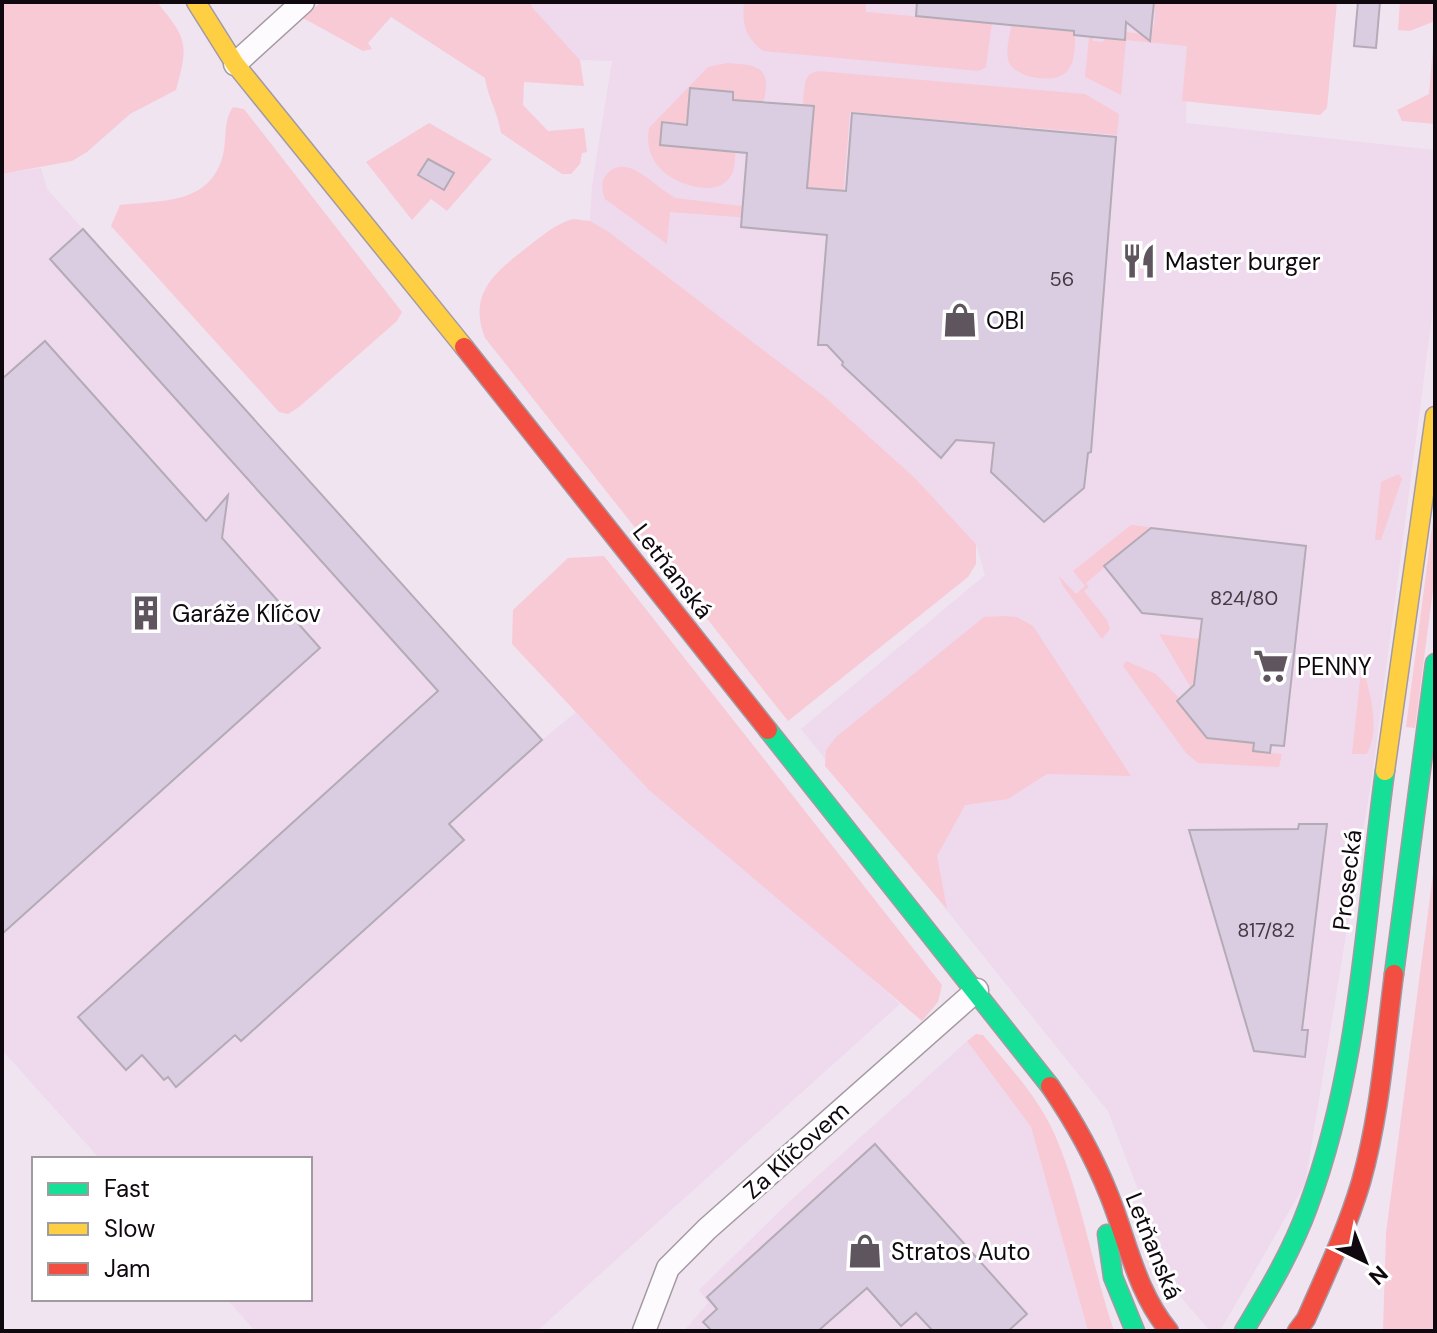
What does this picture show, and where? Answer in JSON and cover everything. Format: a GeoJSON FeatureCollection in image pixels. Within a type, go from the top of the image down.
{"type":"FeatureCollection","features":[{"type":"Feature","properties":{"kind":"street","name":"Letňanská"},"geometry":{"type":"LineString","coordinates":[[196,2],[235,64],[977,990],[1074,1120],[1115,1211],[1138,1283],[1149,1307],[1169,1331]]}},
{"type":"Feature","properties":{"kind":"street"},"geometry":{"type":"LineString","coordinates":[[235,64],[303,2]]}},
{"type":"Feature","properties":{"kind":"street","name":"Prosecká"},"geometry":{"type":"LineString","coordinates":[[1244,1331],[1284,1265],[1305,1217],[1322,1170],[1340,1099],[1353,1032],[1435,416]]}},
{"type":"Feature","properties":{"kind":"street"},"geometry":{"type":"LineString","coordinates":[[1297,1331],[1306,1319],[1347,1226],[1362,1178],[1427,796],[1435,663]]}},
{"type":"Feature","properties":{"kind":"street"},"geometry":{"type":"LineString","coordinates":[[1382,797],[1427,796]]}},
{"type":"Feature","properties":{"kind":"street","name":"Za Klíčovem"},"geometry":{"type":"LineString","coordinates":[[644,1331],[668,1268],[707,1229],[977,990]]}},
{"type":"Feature","properties":{"kind":"street","name":"Letňanská"},"geometry":{"type":"LineString","coordinates":[[1099,1177],[1113,1277],[1135,1331]]}},
{"type":"Feature","properties":{"kind":"shaded area"},"geometry":{"type":"Polygon","coordinates":[[[2,2],[157,2],[183,42],[183,62],[176,90],[130,114],[87,152],[72,161],[2,174],[2,2]]]}},
{"type":"Feature","properties":{"kind":"shaded area"},"geometry":{"type":"Polygon","coordinates":[[[321,2],[531,2],[532,7],[580,60],[584,86],[524,82],[523,105],[548,131],[584,128],[587,152],[582,153],[580,164],[571,174],[562,174],[501,133],[485,78],[391,17],[368,43],[372,49],[363,51],[303,18],[321,2]]]}},
{"type":"Feature","properties":{"kind":"shaded area"},"geometry":{"type":"Polygon","coordinates":[[[531,2],[1189,2],[1186,123],[1435,150],[1435,293],[1372,777],[1305,1184],[1220,1331],[1210,1331],[1178,1294],[1108,1111],[801,729],[985,575],[976,544],[915,478],[825,397],[609,232],[590,221],[592,186],[612,61],[580,60],[532,7],[531,2]]]}},
{"type":"Feature","properties":{"kind":"shaded area"},"geometry":{"type":"Polygon","coordinates":[[[744,2],[866,2],[866,12],[992,23],[986,67],[979,71],[763,51],[746,30],[744,2]]]}},
{"type":"Feature","properties":{"kind":"shaded area"},"geometry":{"type":"Polygon","coordinates":[[[1155,2],[1337,2],[1327,108],[1320,115],[1182,101],[1187,46],[1126,40],[1121,95],[1085,77],[1089,37],[1093,37],[1093,41],[1103,42],[1104,39],[1125,40],[1126,32],[1149,35],[1154,23],[1155,2]]]}},
{"type":"Feature","properties":{"kind":"shaded area"},"geometry":{"type":"Polygon","coordinates":[[[1400,2],[1435,2],[1435,21],[1410,31],[1398,30],[1400,2]]]}},
{"type":"Feature","properties":{"kind":"shaded area"},"geometry":{"type":"Polygon","coordinates":[[[1435,24],[1435,124],[1402,121],[1397,110],[1429,94],[1435,24]]]}},
{"type":"Feature","properties":{"kind":"shaded area"},"geometry":{"type":"Polygon","coordinates":[[[1011,26],[1075,32],[1071,66],[1064,74],[1051,78],[1027,76],[1014,69],[1007,55],[1011,26]]]}},
{"type":"Feature","properties":{"kind":"shaded area"},"geometry":{"type":"Polygon","coordinates":[[[742,64],[760,70],[766,80],[762,104],[738,135],[731,175],[721,185],[709,188],[686,184],[667,174],[654,160],[648,140],[649,128],[708,67],[742,64]],[[691,88],[731,114],[733,92],[691,88]],[[663,122],[722,150],[725,129],[663,122]]]}},
{"type":"Feature","properties":{"kind":"shaded area"},"geometry":{"type":"Polygon","coordinates":[[[818,71],[1085,94],[1119,114],[1117,135],[850,112],[842,209],[819,223],[670,212],[667,244],[605,199],[603,180],[615,168],[624,167],[642,174],[676,198],[806,214],[804,88],[811,73],[818,71]]]}},
{"type":"Feature","properties":{"kind":"shaded area"},"geometry":{"type":"Polygon","coordinates":[[[233,107],[244,109],[402,312],[397,321],[288,414],[279,412],[111,226],[120,205],[182,197],[207,183],[217,171],[223,155],[226,124],[233,107]]]}},
{"type":"Feature","properties":{"kind":"shaded area"},"geometry":{"type":"Polygon","coordinates":[[[429,123],[492,159],[447,211],[431,199],[412,220],[366,162],[429,123]]]}},
{"type":"Feature","properties":{"kind":"shaded area"},"geometry":{"type":"Polygon","coordinates":[[[41,168],[47,189],[542,740],[576,712],[900,1004],[537,1331],[255,1331],[229,1301],[312,1301],[312,1157],[98,1157],[2,1050],[2,174],[41,168]]]}},
{"type":"Feature","properties":{"kind":"shaded area"},"geometry":{"type":"Polygon","coordinates":[[[573,219],[590,221],[609,232],[825,397],[915,478],[976,544],[976,564],[968,577],[788,721],[485,338],[480,308],[488,284],[540,237],[573,219]]]}},
{"type":"Feature","properties":{"kind":"shaded area"},"geometry":{"type":"Polygon","coordinates":[[[1399,474],[1402,479],[1381,540],[1375,540],[1381,482],[1399,474]]]}},
{"type":"Feature","properties":{"kind":"shaded area"},"geometry":{"type":"Polygon","coordinates":[[[1435,505],[1435,574],[1415,728],[1406,727],[1435,505]]]}},
{"type":"Feature","properties":{"kind":"shaded area"},"geometry":{"type":"Polygon","coordinates":[[[1131,525],[1149,527],[1149,530],[1086,583],[1089,587],[1084,591],[1107,620],[1110,629],[1102,639],[1059,576],[1076,594],[1085,586],[1073,571],[1131,525]]]}},
{"type":"Feature","properties":{"kind":"shaded area"},"geometry":{"type":"Polygon","coordinates":[[[604,556],[942,985],[938,1002],[922,1021],[649,790],[512,644],[513,610],[568,558],[604,556]]]}},
{"type":"Feature","properties":{"kind":"shaded area"},"geometry":{"type":"Polygon","coordinates":[[[984,617],[1017,617],[1033,626],[1131,776],[1047,774],[1008,799],[965,805],[937,856],[947,909],[825,766],[826,750],[836,737],[984,617]]]}},
{"type":"Feature","properties":{"kind":"shaded area"},"geometry":{"type":"Polygon","coordinates":[[[1159,634],[1200,639],[1194,688],[1191,688],[1159,634]]]}},
{"type":"Feature","properties":{"kind":"shaded area"},"geometry":{"type":"Polygon","coordinates":[[[1126,661],[1156,674],[1180,699],[1254,743],[1254,751],[1282,754],[1279,767],[1198,763],[1186,753],[1123,666],[1126,661]]]}},
{"type":"Feature","properties":{"kind":"shaded area"},"geometry":{"type":"Polygon","coordinates":[[[1361,671],[1364,671],[1371,702],[1373,734],[1367,754],[1352,754],[1361,671]]]}},
{"type":"Feature","properties":{"kind":"shaded area"},"geometry":{"type":"Polygon","coordinates":[[[1435,859],[1435,1331],[1383,1331],[1386,1233],[1435,859]]]}},
{"type":"Feature","properties":{"kind":"shaded area"},"geometry":{"type":"Polygon","coordinates":[[[976,1034],[983,1035],[1022,1082],[1055,1135],[1073,1183],[1114,1331],[1088,1331],[1031,1127],[967,1041],[976,1034]]]}},
{"type":"Feature","properties":{"kind":"shaded area"},"geometry":{"type":"Polygon","coordinates":[[[967,1041],[1031,1127],[1088,1331],[684,1331],[708,1303],[699,1290],[790,1201],[967,1041]]]}},
{"type":"Feature","properties":{"kind":"building"},"geometry":{"type":"Polygon","coordinates":[[[917,2],[1154,2],[1150,41],[1126,22],[1125,40],[1093,37],[1074,35],[1074,31],[916,16],[917,2]]]}},
{"type":"Feature","properties":{"kind":"building"},"geometry":{"type":"Polygon","coordinates":[[[1358,2],[1380,2],[1376,48],[1354,46],[1358,2]]]}},
{"type":"Feature","properties":{"kind":"building","name":"OBI"},"geometry":{"type":"Polygon","coordinates":[[[690,88],[733,92],[733,100],[814,106],[807,188],[846,191],[852,113],[1116,137],[1091,452],[1088,453],[1084,488],[1044,522],[991,472],[994,443],[956,440],[941,458],[842,365],[843,362],[827,345],[818,345],[827,235],[741,227],[747,153],[660,145],[662,122],[687,125],[690,88]]]}},
{"type":"Feature","properties":{"kind":"building"},"geometry":{"type":"Polygon","coordinates":[[[428,159],[454,173],[444,190],[418,175],[428,159]]]}},
{"type":"Feature","properties":{"kind":"building"},"geometry":{"type":"Polygon","coordinates":[[[83,229],[542,740],[449,824],[464,840],[241,1041],[235,1035],[176,1087],[168,1077],[164,1080],[142,1055],[126,1070],[78,1017],[438,691],[50,259],[83,229]]]}},
{"type":"Feature","properties":{"kind":"building","name":"Garáže Klíčov"},"geometry":{"type":"Polygon","coordinates":[[[45,341],[206,521],[228,495],[222,538],[320,648],[2,934],[2,379],[45,341]]]}},
{"type":"Feature","properties":{"kind":"building"},"geometry":{"type":"Polygon","coordinates":[[[1151,528],[1306,546],[1284,746],[1271,745],[1270,753],[1253,751],[1254,743],[1207,738],[1177,701],[1194,685],[1202,619],[1142,613],[1104,566],[1151,528]]]}},
{"type":"Feature","properties":{"kind":"building"},"geometry":{"type":"Polygon","coordinates":[[[1299,824],[1327,824],[1302,1030],[1308,1030],[1305,1057],[1254,1051],[1189,830],[1298,829],[1299,824]]]}},
{"type":"Feature","properties":{"kind":"building","name":"Stratos Auto"},"geometry":{"type":"Polygon","coordinates":[[[875,1144],[1027,1314],[1008,1331],[933,1331],[916,1313],[901,1326],[867,1288],[818,1331],[712,1331],[703,1322],[717,1309],[707,1297],[875,1144]]]}},
{"type":"Feature","properties":{"kind":"traffic: fast"},"geometry":{"type":"LineString","coordinates":[[1394,974],[1435,663]]}},
{"type":"Feature","properties":{"kind":"traffic: fast"},"geometry":{"type":"LineString","coordinates":[[768,730],[1050,1086]]}},
{"type":"Feature","properties":{"kind":"traffic: fast"},"geometry":{"type":"LineString","coordinates":[[1244,1331],[1302,1223],[1339,1101],[1358,992],[1385,771]]}},
{"type":"Feature","properties":{"kind":"traffic: fast"},"geometry":{"type":"LineString","coordinates":[[1107,1234],[1113,1277],[1135,1331]]}},
{"type":"Feature","properties":{"kind":"traffic: slow"},"geometry":{"type":"LineString","coordinates":[[196,2],[235,64],[464,347]]}},
{"type":"Feature","properties":{"kind":"traffic: slow"},"geometry":{"type":"LineString","coordinates":[[1385,771],[1435,416]]}},
{"type":"Feature","properties":{"kind":"traffic: jam"},"geometry":{"type":"LineString","coordinates":[[464,347],[768,730]]}},
{"type":"Feature","properties":{"kind":"traffic: jam"},"geometry":{"type":"LineString","coordinates":[[1297,1331],[1306,1319],[1349,1217],[1368,1157],[1394,974]]}},
{"type":"Feature","properties":{"kind":"traffic: jam"},"geometry":{"type":"LineString","coordinates":[[1050,1086],[1097,1167],[1148,1299],[1169,1331]]}},
{"type":"Feature","properties":{"kind":"place","name":"Master burger"},"geometry":{"type":"Point","coordinates":[1139,261]}},
{"type":"Feature","properties":{"kind":"place","name":"OBI"},"geometry":{"type":"Point","coordinates":[960,320]}},
{"type":"Feature","properties":{"kind":"place","name":"Garáže Klíčov"},"geometry":{"type":"Point","coordinates":[146,613]}},
{"type":"Feature","properties":{"kind":"place","name":"PENNY"},"geometry":{"type":"Point","coordinates":[1271,666]}},
{"type":"Feature","properties":{"kind":"place","name":"Stratos Auto"},"geometry":{"type":"Point","coordinates":[865,1251]}}]}
